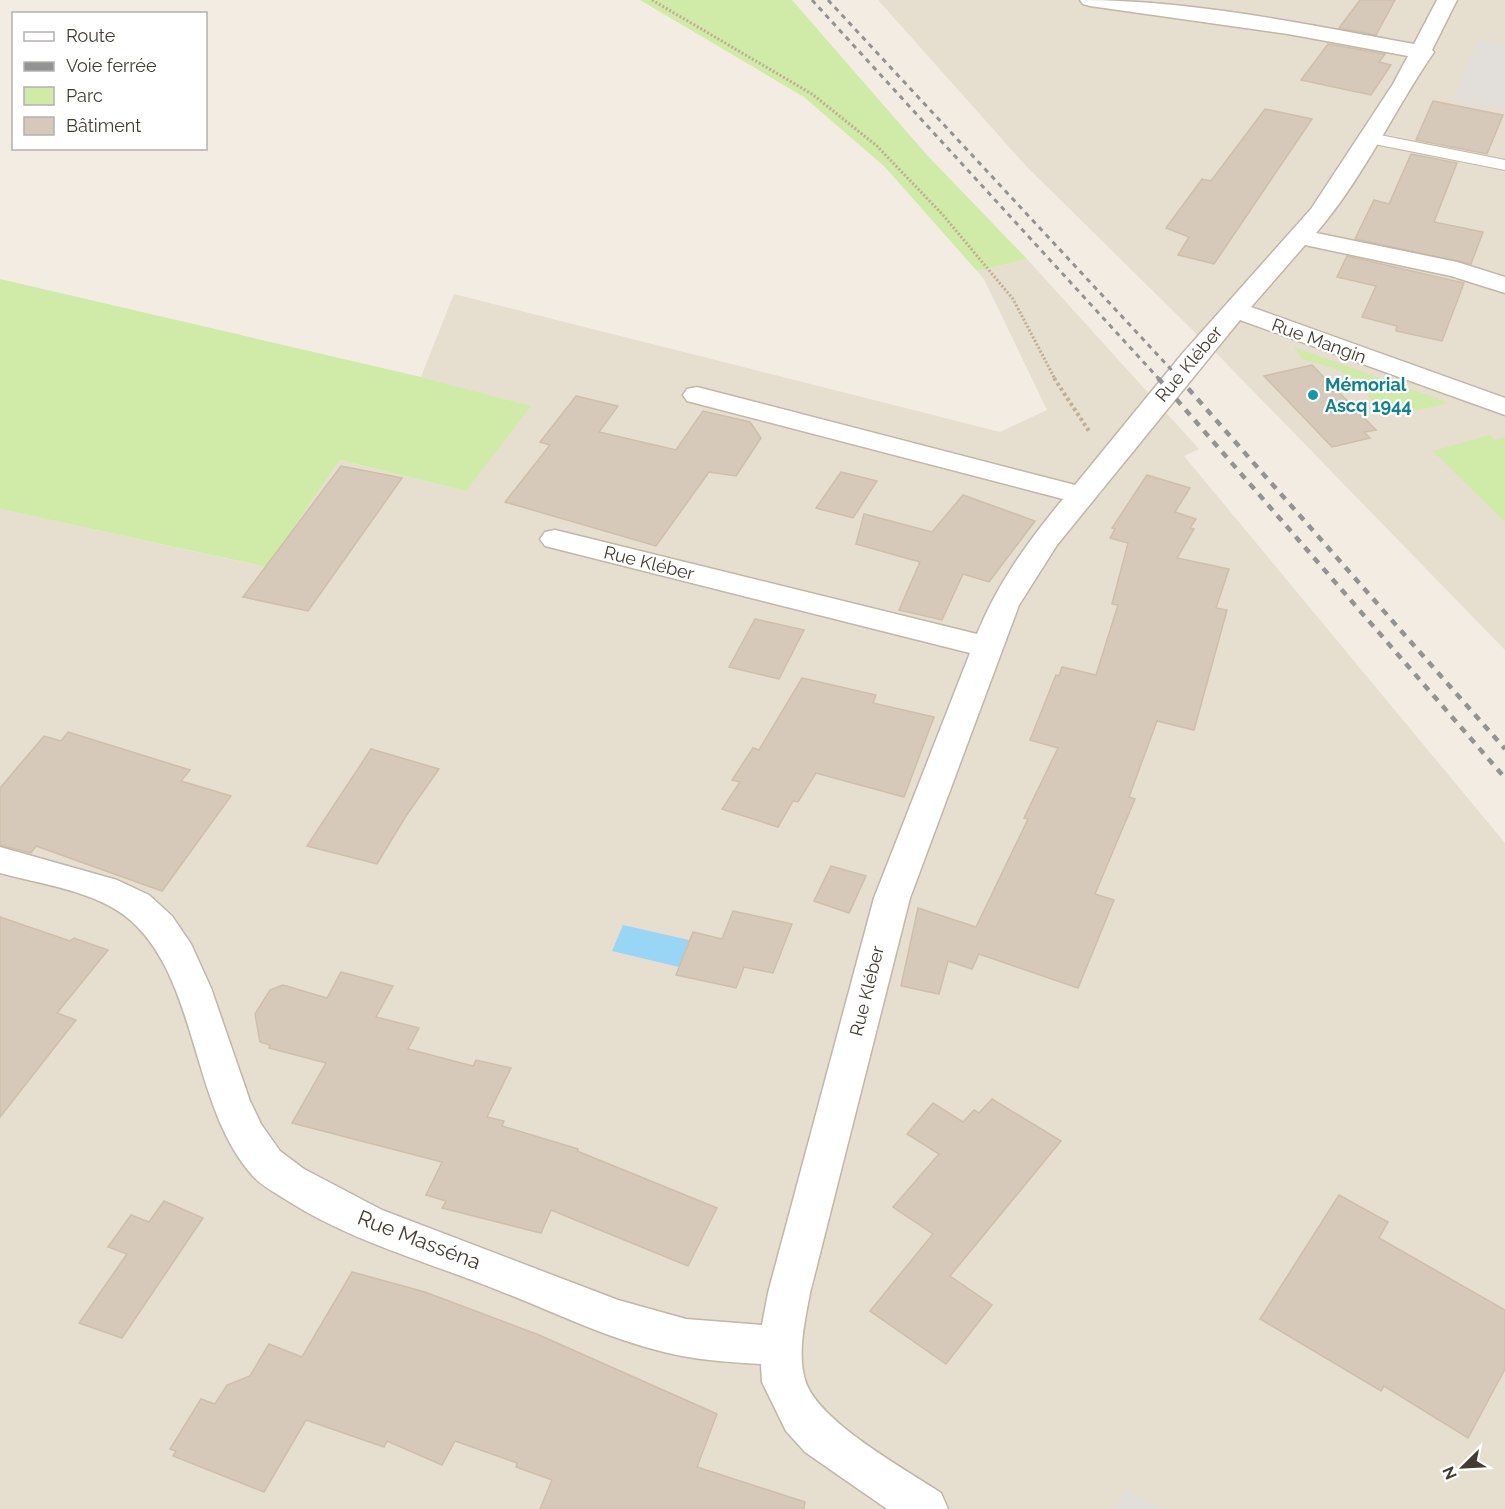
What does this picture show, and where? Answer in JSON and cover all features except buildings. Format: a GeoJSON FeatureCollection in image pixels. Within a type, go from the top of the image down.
{"type":"FeatureCollection","features":[{"type":"Feature","properties":{"kind":"street"},"geometry":{"type":"LineString","coordinates":[[1090,0],[1288,28],[1423,52]]}},
{"type":"Feature","properties":{"kind":"street","name":"Rue Kléber"},"geometry":{"type":"LineString","coordinates":[[780,1346],[789,1293],[892,898],[1004,605],[1022,572],[1109,460],[1235,310],[1302,237],[1370,138],[1423,52],[1447,0]]}},
{"type":"Feature","properties":{"kind":"street"},"geometry":{"type":"LineString","coordinates":[[1370,138],[1505,165]]}},
{"type":"Feature","properties":{"kind":"street"},"geometry":{"type":"LineString","coordinates":[[1302,237],[1457,270],[1505,285]]}},
{"type":"Feature","properties":{"kind":"street","name":"Rue Mangin"},"geometry":{"type":"LineString","coordinates":[[1235,310],[1505,407]]}},
{"type":"Feature","properties":{"kind":"street"},"geometry":{"type":"LineString","coordinates":[[697,395],[1081,495]]}},
{"type":"Feature","properties":{"kind":"street","name":"Rue Kléber"},"geometry":{"type":"LineString","coordinates":[[555,539],[988,647]]}},
{"type":"Feature","properties":{"kind":"street","name":"Rue Masséna"},"geometry":{"type":"LineString","coordinates":[[0,860],[103,890],[137,906],[158,923],[173,945],[186,972],[227,1092],[247,1139],[268,1165],[304,1190],[372,1222],[638,1326],[685,1338],[780,1346]]}},
{"type":"Feature","properties":{"kind":"street"},"geometry":{"type":"LineString","coordinates":[[780,1346],[784,1383],[801,1416],[821,1437],[925,1509]]}},
{"type":"Feature","properties":{"kind":"path"},"geometry":{"type":"LineString","coordinates":[[652,0],[812,94],[877,146],[943,215],[1013,299],[1048,369],[1109,460]]}},
{"type":"Feature","properties":{"kind":"shaded area"},"geometry":{"type":"Polygon","coordinates":[[[878,0],[1505,0],[1505,650],[1222,359],[1027,167],[878,0]]]}},
{"type":"Feature","properties":{"kind":"shaded area"},"geometry":{"type":"Polygon","coordinates":[[[1479,40],[1505,45],[1505,110],[1452,99],[1479,40]]]}},
{"type":"Feature","properties":{"kind":"shaded area"},"geometry":{"type":"Polygon","coordinates":[[[1027,259],[1199,449],[1184,456],[1505,843],[1505,1509],[0,1509],[0,509],[265,567],[340,460],[466,491],[530,406],[421,377],[454,294],[1000,432],[1047,410],[984,279],[977,271],[1027,259]]]}},
{"type":"Feature","properties":{"kind":"shaded area"},"geometry":{"type":"Polygon","coordinates":[[[1126,1489],[1159,1509],[1114,1509],[1126,1489]]]}},
{"type":"Feature","properties":{"kind":"green space"},"geometry":{"type":"Polygon","coordinates":[[[640,0],[792,0],[926,154],[1027,259],[977,271],[885,167],[804,97],[640,0]]]}},
{"type":"Feature","properties":{"kind":"green space"},"geometry":{"type":"Polygon","coordinates":[[[0,279],[421,377],[531,406],[466,491],[340,460],[266,567],[0,509],[0,279]]]}},
{"type":"Feature","properties":{"kind":"green space"},"geometry":{"type":"Polygon","coordinates":[[[1294,347],[1449,403],[1396,415],[1383,410],[1340,370],[1302,359],[1294,347]]]}},
{"type":"Feature","properties":{"kind":"green space"},"geometry":{"type":"Polygon","coordinates":[[[1490,435],[1495,440],[1505,437],[1505,522],[1433,451],[1490,435]]]}},
{"type":"Feature","properties":{"kind":"water"},"geometry":{"type":"Polygon","coordinates":[[[623,925],[689,940],[679,967],[612,951],[623,925]]]}},
{"type":"Feature","properties":{"kind":"railway"},"geometry":{"type":"LineString","coordinates":[[812,0],[1159,379]]}},
{"type":"Feature","properties":{"kind":"railway"},"geometry":{"type":"LineString","coordinates":[[828,0],[1180,379]]}},
{"type":"Feature","properties":{"kind":"railway"},"geometry":{"type":"LineString","coordinates":[[1158,378],[1505,778]]}},
{"type":"Feature","properties":{"kind":"railway"},"geometry":{"type":"LineString","coordinates":[[1179,378],[1505,749]]}},
{"type":"Feature","properties":{"kind":"place","name":"Mémorial Ascq 1944"},"geometry":{"type":"Point","coordinates":[1313,395]}}]}
